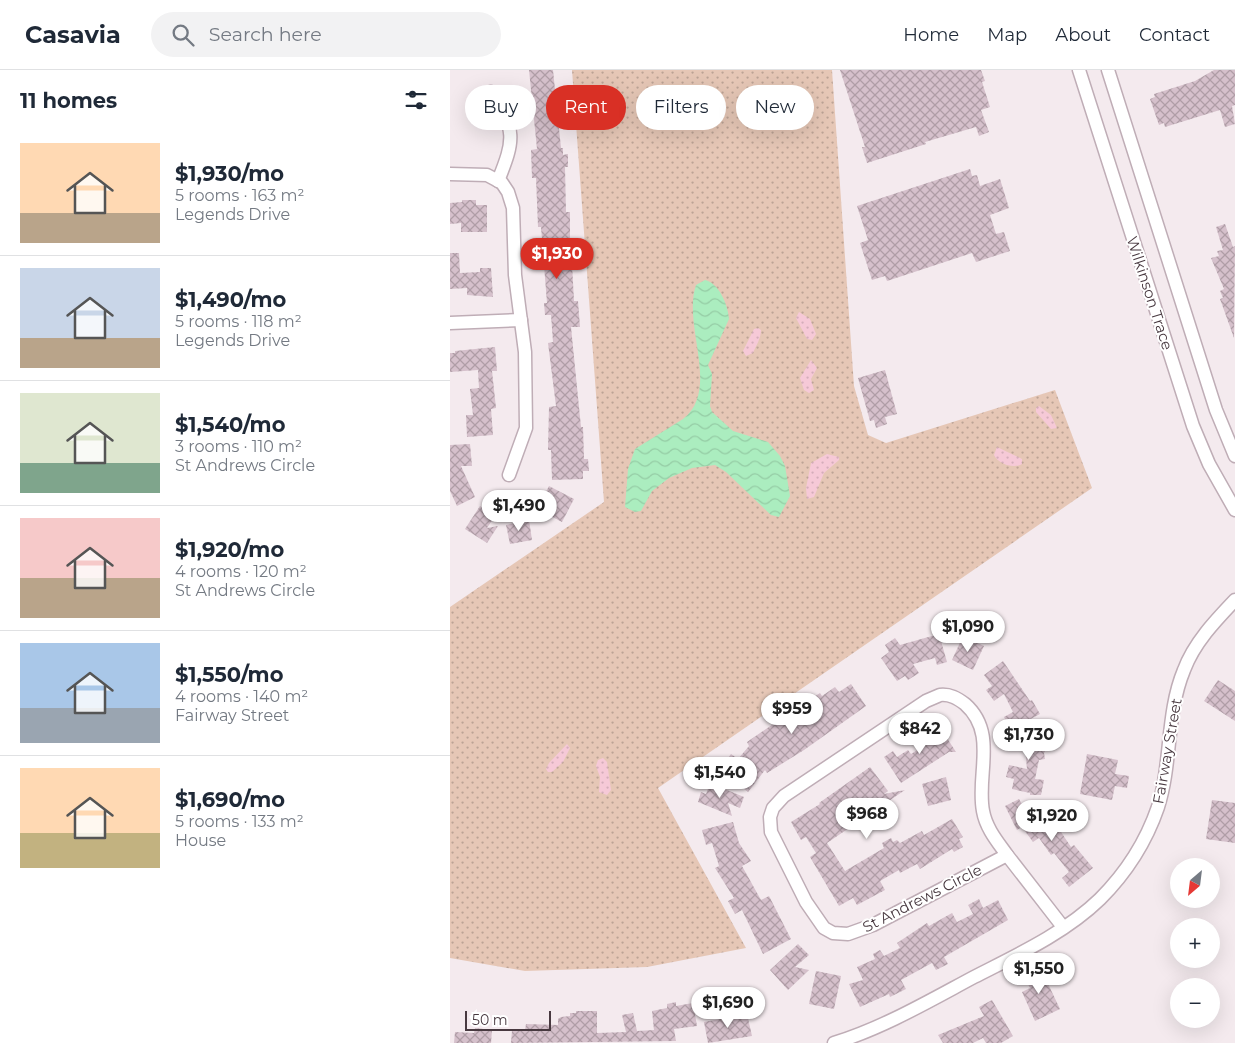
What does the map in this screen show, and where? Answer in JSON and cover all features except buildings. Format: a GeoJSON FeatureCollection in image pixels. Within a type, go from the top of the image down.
{"type":"FeatureCollection","features":[{"type":"Feature","properties":{"kind":"street","name":"Wilkinson Trace"},"geometry":{"type":"LineString","coordinates":[[1079,70],[1194,426],[1212,471],[1235,510]]}},
{"type":"Feature","properties":{"kind":"street","name":"Wilkinson Trace"},"geometry":{"type":"LineString","coordinates":[[1108,70],[1216,410],[1235,456]]}},
{"type":"Feature","properties":{"kind":"street"},"geometry":{"type":"LineString","coordinates":[[498,180],[510,147],[512,135],[511,130]]}},
{"type":"Feature","properties":{"kind":"street"},"geometry":{"type":"LineString","coordinates":[[450,174],[487,174],[498,180],[508,192],[514,208],[516,275],[525,352],[526,428],[509,475]]}},
{"type":"Feature","properties":{"kind":"street"},"geometry":{"type":"LineString","coordinates":[[450,323],[521,320]]}},
{"type":"Feature","properties":{"kind":"street","name":"Fairway Street"},"geometry":{"type":"LineString","coordinates":[[834,1043],[925,1003],[1063,927],[1099,900],[1139,850],[1152,822],[1162,793],[1175,698],[1184,669],[1202,638],[1235,600]]}},
{"type":"Feature","properties":{"kind":"street","name":"St Andrews Circle"},"geometry":{"type":"LineString","coordinates":[[1007,855],[873,925],[848,934],[833,933],[820,924],[806,902],[775,843],[770,827],[770,817],[776,804],[792,791],[926,701],[945,695],[955,697],[968,707],[982,733],[985,752],[983,812],[994,838],[1063,927]]}},
{"type":"Feature","properties":{"kind":"shaded area"},"geometry":{"type":"Polygon","coordinates":[[[572,70],[832,70],[854,386],[868,435],[886,443],[1055,390],[1092,488],[658,788],[746,948],[647,967],[525,971],[450,958],[450,607],[604,502],[576,130],[626,130],[626,85],[573,85],[572,70]]]}},
{"type":"Feature","properties":{"kind":"sand"},"geometry":{"type":"Polygon","coordinates":[[[799,312],[810,319],[816,334],[812,340],[807,339],[796,318],[799,312]]]}},
{"type":"Feature","properties":{"kind":"sand"},"geometry":{"type":"Polygon","coordinates":[[[758,328],[761,330],[758,342],[753,353],[746,356],[743,351],[754,329],[758,328]]]}},
{"type":"Feature","properties":{"kind":"sand"},"geometry":{"type":"Polygon","coordinates":[[[811,360],[817,368],[811,379],[814,390],[809,393],[804,390],[800,378],[811,360]]]}},
{"type":"Feature","properties":{"kind":"sand"},"geometry":{"type":"Polygon","coordinates":[[[1039,406],[1051,415],[1057,428],[1051,429],[1036,412],[1036,408],[1039,406]]]}},
{"type":"Feature","properties":{"kind":"sand"},"geometry":{"type":"Polygon","coordinates":[[[997,447],[1022,459],[1022,464],[1011,466],[999,461],[994,455],[997,447]]]}},
{"type":"Feature","properties":{"kind":"sand"},"geometry":{"type":"Polygon","coordinates":[[[827,454],[839,457],[839,460],[824,473],[814,497],[807,499],[806,488],[811,463],[827,454]]]}},
{"type":"Feature","properties":{"kind":"sand"},"geometry":{"type":"Polygon","coordinates":[[[567,744],[570,748],[563,762],[552,772],[548,772],[546,769],[549,763],[567,744]]]}},
{"type":"Feature","properties":{"kind":"sand"},"geometry":{"type":"Polygon","coordinates":[[[603,758],[607,762],[611,790],[607,795],[599,792],[600,777],[596,766],[598,760],[603,758]]]}},
{"type":"Feature","properties":{"kind":"water"},"geometry":{"type":"Polygon","coordinates":[[[705,280],[715,285],[722,295],[729,319],[708,365],[712,374],[710,406],[712,412],[733,431],[768,442],[780,456],[785,466],[790,496],[779,517],[771,515],[726,472],[715,465],[692,468],[669,478],[652,491],[641,511],[635,512],[625,507],[628,469],[635,449],[683,419],[694,406],[699,391],[700,374],[693,319],[693,301],[696,285],[705,280]]]}}]}
